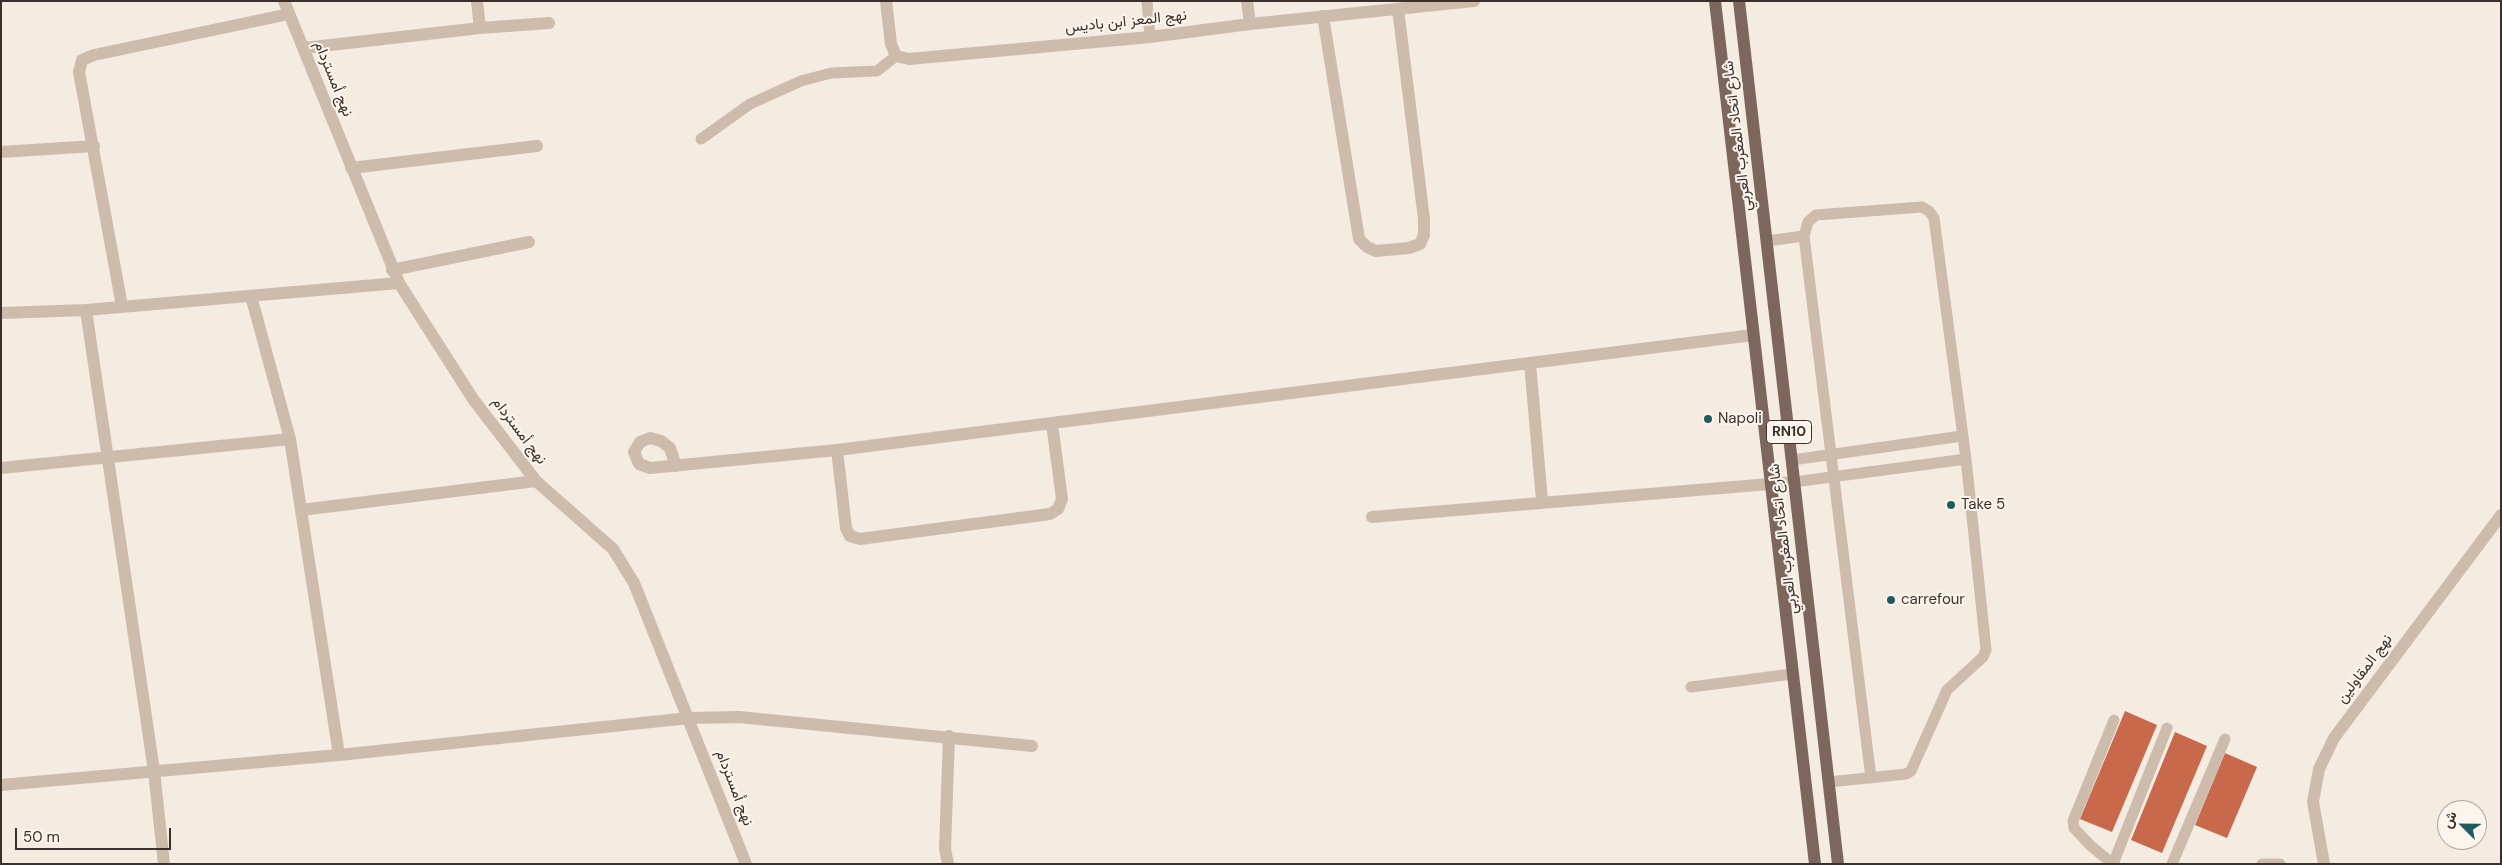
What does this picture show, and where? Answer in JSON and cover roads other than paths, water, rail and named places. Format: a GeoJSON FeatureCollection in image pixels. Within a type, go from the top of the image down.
{"type":"FeatureCollection","features":[{"type":"Feature","properties":{"kind":"main road","name":"شارع اتحاد المغرب العربي"},"geometry":{"type":"LineString","coordinates":[[1715,1],[1769,485],[1815,864]]}},
{"type":"Feature","properties":{"kind":"main road","name":"شارع اتحاد المغرب العربي"},"geometry":{"type":"LineString","coordinates":[[1739,1],[1838,864]]}},
{"type":"Feature","properties":{"kind":"street","name":"نهج أمستردام"},"geometry":{"type":"LineString","coordinates":[[284,1],[392,270],[399,283],[474,399],[536,481],[613,550],[623,562],[634,583],[689,718],[746,864]]}},
{"type":"Feature","properties":{"kind":"street"},"geometry":{"type":"LineString","coordinates":[[477,1],[480,28]]}},
{"type":"Feature","properties":{"kind":"street"},"geometry":{"type":"LineString","coordinates":[[886,1],[891,44],[896,56]]}},
{"type":"Feature","properties":{"kind":"street"},"geometry":{"type":"LineString","coordinates":[[1247,1],[1250,24]]}},
{"type":"Feature","properties":{"kind":"street","name":"نهج المعز ابن باديس"},"geometry":{"type":"LineString","coordinates":[[896,56],[909,59],[1150,37],[1250,24],[1474,1]]}},
{"type":"Feature","properties":{"kind":"street"},"geometry":{"type":"LineString","coordinates":[[1323,16],[1359,239],[1367,247],[1376,251],[1409,248],[1420,244],[1424,234],[1424,219],[1398,9]]}},
{"type":"Feature","properties":{"kind":"street"},"geometry":{"type":"LineString","coordinates":[[122,306],[79,72],[82,60],[94,55],[289,14]]}},
{"type":"Feature","properties":{"kind":"street"},"geometry":{"type":"LineString","coordinates":[[304,48],[480,28],[549,23]]}},
{"type":"Feature","properties":{"kind":"street"},"geometry":{"type":"LineString","coordinates":[[1,152],[94,146]]}},
{"type":"Feature","properties":{"kind":"street"},"geometry":{"type":"LineString","coordinates":[[351,168],[538,146]]}},
{"type":"Feature","properties":{"kind":"street"},"geometry":{"type":"LineString","coordinates":[[392,270],[529,242]]}},
{"type":"Feature","properties":{"kind":"street"},"geometry":{"type":"LineString","coordinates":[[1,313],[86,310],[399,283]]}},
{"type":"Feature","properties":{"kind":"street"},"geometry":{"type":"LineString","coordinates":[[251,296],[290,439],[339,755]]}},
{"type":"Feature","properties":{"kind":"street"},"geometry":{"type":"LineString","coordinates":[[86,310],[154,771],[164,864]]}},
{"type":"Feature","properties":{"kind":"street"},"geometry":{"type":"LineString","coordinates":[[676,466],[837,450],[1052,424],[1753,335]]}},
{"type":"Feature","properties":{"kind":"street"},"geometry":{"type":"LineString","coordinates":[[1530,363],[1542,501]]}},
{"type":"Feature","properties":{"kind":"street"},"geometry":{"type":"LineString","coordinates":[[837,450],[846,528],[850,536],[860,539],[1050,514],[1058,509],[1062,500],[1052,424]]}},
{"type":"Feature","properties":{"kind":"street"},"geometry":{"type":"LineString","coordinates":[[1,468],[290,439]]}},
{"type":"Feature","properties":{"kind":"street"},"geometry":{"type":"LineString","coordinates":[[301,510],[536,481]]}},
{"type":"Feature","properties":{"kind":"street"},"geometry":{"type":"LineString","coordinates":[[1372,517],[1542,501],[1794,482]]}},
{"type":"Feature","properties":{"kind":"street","name":"نهج المقاولين"},"geometry":{"type":"LineString","coordinates":[[2324,864],[2313,802],[2319,769],[2334,738],[2501,515]]}},
{"type":"Feature","properties":{"kind":"street"},"geometry":{"type":"LineString","coordinates":[[1,785],[339,755],[689,718],[739,717],[949,736],[1032,746]]}},
{"type":"Feature","properties":{"kind":"street"},"geometry":{"type":"LineString","coordinates":[[948,864],[945,849],[949,736]]}},
{"type":"Feature","properties":{"kind":"lane"},"geometry":{"type":"LineString","coordinates":[[1148,1],[1150,37]]}},
{"type":"Feature","properties":{"kind":"lane"},"geometry":{"type":"LineString","coordinates":[[701,139],[750,104],[786,87],[832,73],[877,71],[896,56]]}},
{"type":"Feature","properties":{"kind":"lane"},"geometry":{"type":"LineString","coordinates":[[1829,782],[1871,778],[1906,774],[1911,771],[1947,690],[1979,662],[1986,650],[1966,459],[1934,218],[1929,211],[1922,207],[1816,215],[1808,222],[1804,236],[1871,778]]}},
{"type":"Feature","properties":{"kind":"lane"},"geometry":{"type":"LineString","coordinates":[[1767,241],[1804,236]]}},
{"type":"Feature","properties":{"kind":"lane"},"geometry":{"type":"LineString","coordinates":[[1792,460],[1962,436]]}},
{"type":"Feature","properties":{"kind":"lane"},"geometry":{"type":"LineString","coordinates":[[1794,482],[1966,459]]}},
{"type":"Feature","properties":{"kind":"lane"},"geometry":{"type":"LineString","coordinates":[[1691,687],[1792,674]]}},
{"type":"Feature","properties":{"kind":"lane"},"geometry":{"type":"LineString","coordinates":[[2114,720],[2073,821],[2074,828],[2091,846],[2113,864],[2167,728]]}},
{"type":"Feature","properties":{"kind":"lane"},"geometry":{"type":"LineString","coordinates":[[2172,864],[2225,739]]}},
{"type":"Feature","properties":{"kind":"lane"},"geometry":{"type":"LineString","coordinates":[[2262,864],[2280,864]]}},
{"type":"Feature","properties":{"kind":"place","name":"Napoli"},"geometry":{"type":"Point","coordinates":[1708,419]}},
{"type":"Feature","properties":{"kind":"place","name":"Take 5"},"geometry":{"type":"Point","coordinates":[1951,505]}},
{"type":"Feature","properties":{"kind":"place","name":"carrefour"},"geometry":{"type":"Point","coordinates":[1891,600]}}]}
